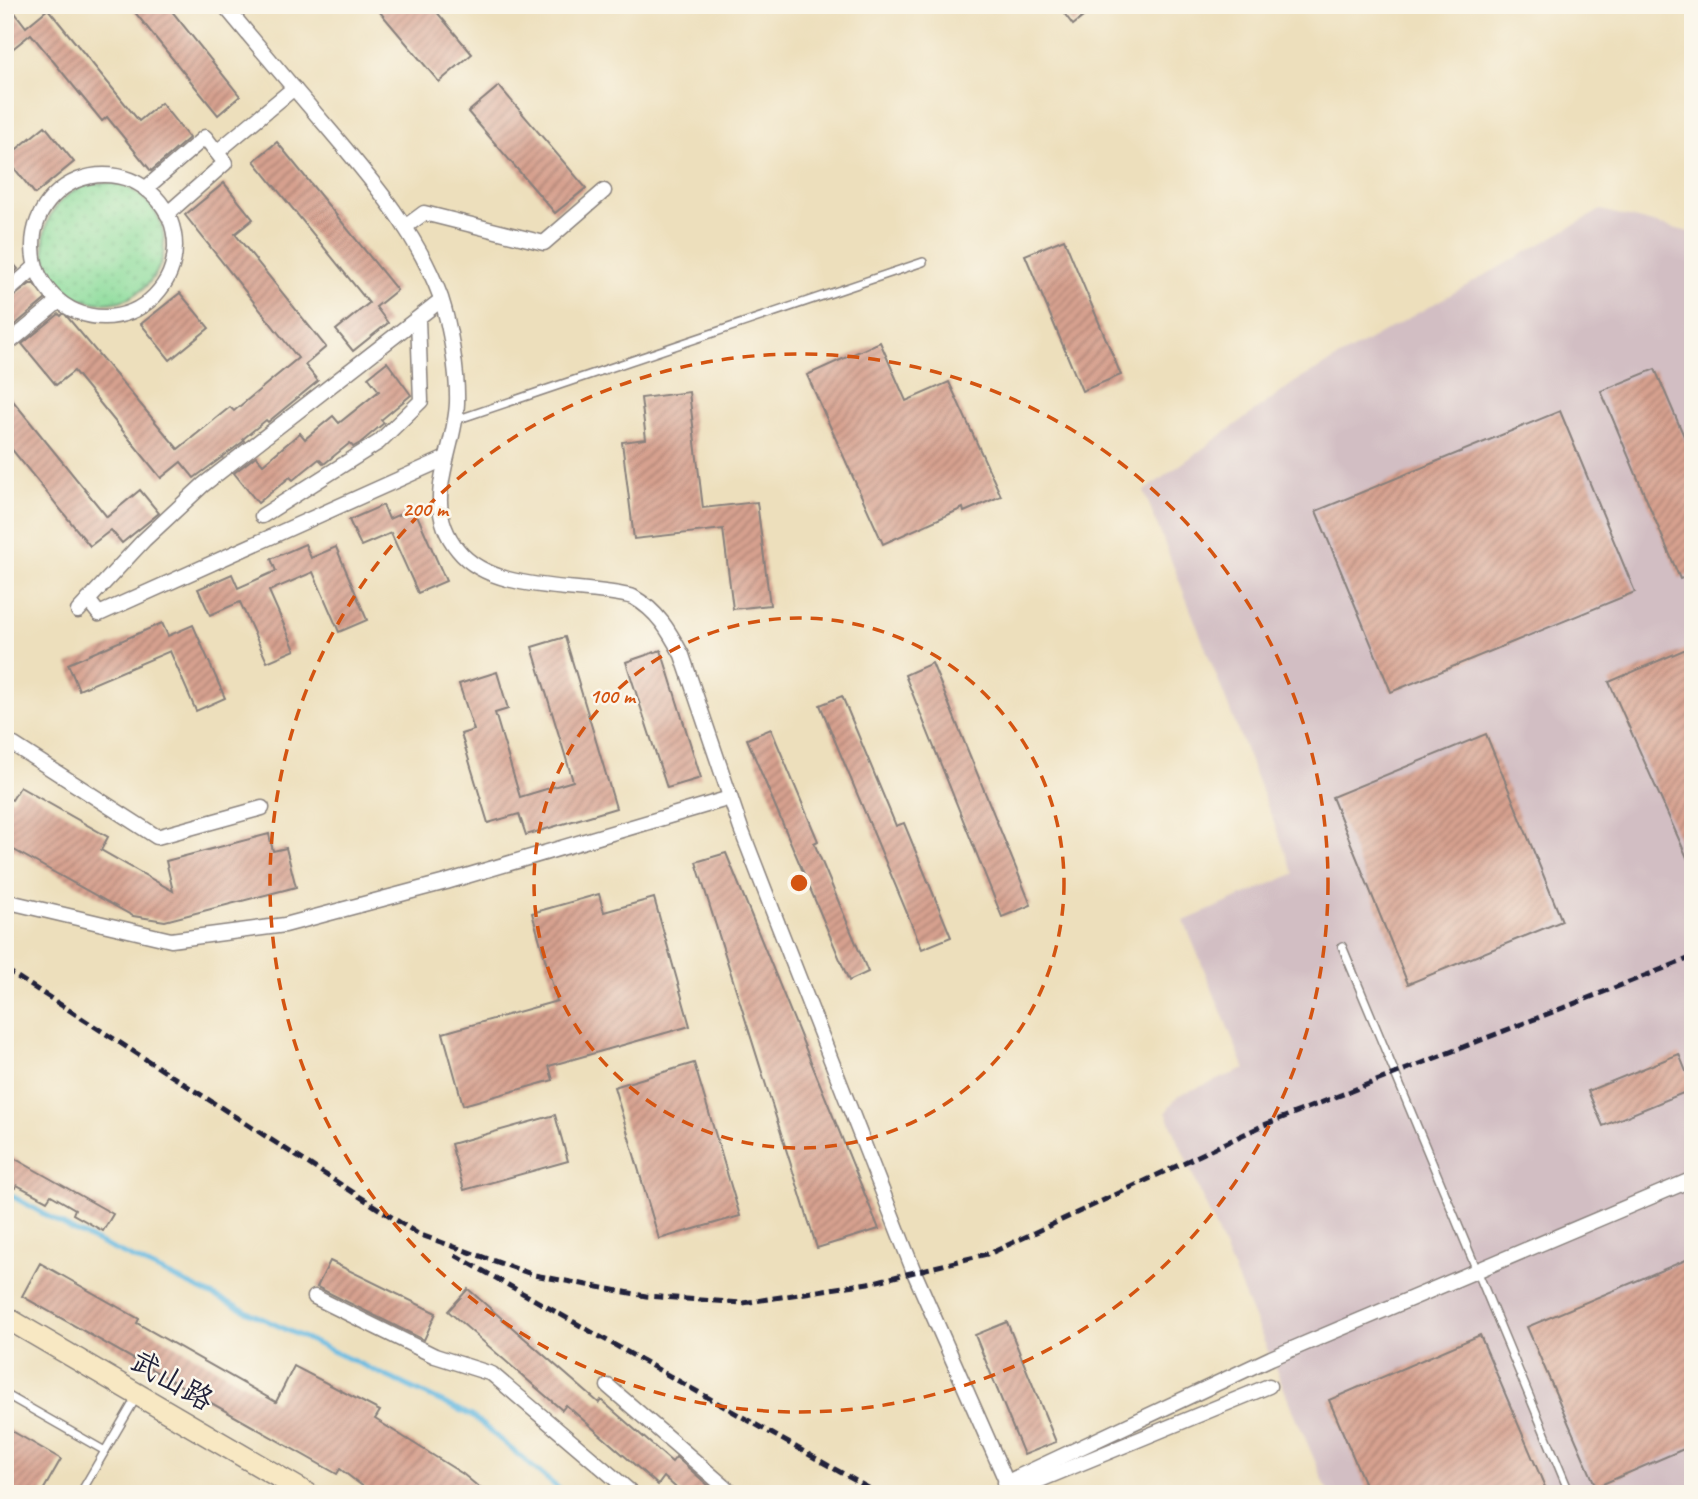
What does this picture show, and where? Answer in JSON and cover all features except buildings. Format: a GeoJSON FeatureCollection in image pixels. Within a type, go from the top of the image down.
{"type":"FeatureCollection","features":[{"type":"Feature","properties":{"kind":"main road","name":"武山路"},"geometry":{"type":"LineString","coordinates":[[5,1317],[308,1494]]}},
{"type":"Feature","properties":{"kind":"street"},"geometry":{"type":"LineString","coordinates":[[224,5],[390,204],[405,227],[441,300],[457,401],[455,420],[439,483],[441,511],[456,548],[470,564],[513,581],[633,597],[658,615],[682,655],[730,798],[915,1272],[1009,1490]]}},
{"type":"Feature","properties":{"kind":"street"},"geometry":{"type":"LineString","coordinates":[[217,152],[294,88]]}},
{"type":"Feature","properties":{"kind":"street"},"geometry":{"type":"LineString","coordinates":[[145,188],[205,137],[225,163],[167,214]]}},
{"type":"Feature","properties":{"kind":"street"},"geometry":{"type":"LineString","coordinates":[[111,175],[138,183],[160,201],[167,214],[173,226],[176,254],[168,281],[150,302],[125,316],[97,318],[70,310],[48,292],[35,267],[32,239],[40,212],[58,190],[83,177],[111,175]]}},
{"type":"Feature","properties":{"kind":"street"},"geometry":{"type":"LineString","coordinates":[[405,227],[424,213],[544,243],[604,191]]}},
{"type":"Feature","properties":{"kind":"street"},"geometry":{"type":"LineString","coordinates":[[5,294],[35,267]]}},
{"type":"Feature","properties":{"kind":"street"},"geometry":{"type":"LineString","coordinates":[[441,300],[202,485],[144,540],[83,605],[99,614],[444,459]]}},
{"type":"Feature","properties":{"kind":"street"},"geometry":{"type":"LineString","coordinates":[[5,346],[59,301]]}},
{"type":"Feature","properties":{"kind":"street"},"geometry":{"type":"LineString","coordinates":[[262,516],[379,442],[421,401],[418,319]]}},
{"type":"Feature","properties":{"kind":"street"},"geometry":{"type":"LineString","coordinates":[[5,744],[14,746],[157,837],[262,808]]}},
{"type":"Feature","properties":{"kind":"street"},"geometry":{"type":"LineString","coordinates":[[5,901],[171,940],[285,925],[446,882],[730,798]]}},
{"type":"Feature","properties":{"kind":"street"},"geometry":{"type":"LineString","coordinates":[[1009,1490],[1271,1358],[1693,1179]]}},
{"type":"Feature","properties":{"kind":"street"},"geometry":{"type":"LineString","coordinates":[[315,1297],[435,1356],[492,1374],[633,1494]]}},
{"type":"Feature","properties":{"kind":"street"},"geometry":{"type":"LineString","coordinates":[[608,1386],[733,1494]]}},
{"type":"Feature","properties":{"kind":"street"},"geometry":{"type":"LineString","coordinates":[[1009,1490],[1269,1386]]}},
{"type":"Feature","properties":{"kind":"lane"},"geometry":{"type":"LineString","coordinates":[[455,420],[923,262]]}},
{"type":"Feature","properties":{"kind":"lane"},"geometry":{"type":"LineString","coordinates":[[1342,946],[1570,1494]]}},
{"type":"Feature","properties":{"kind":"lane"},"geometry":{"type":"LineString","coordinates":[[5,1394],[105,1451]]}},
{"type":"Feature","properties":{"kind":"lane"},"geometry":{"type":"LineString","coordinates":[[80,1494],[138,1394]]}},
{"type":"Feature","properties":{"kind":"shaded area"},"geometry":{"type":"Polygon","coordinates":[[[1601,210],[1693,233],[1693,1494],[1329,1494],[1166,1112],[1179,1095],[1245,1069],[1184,921],[1294,874],[1144,491],[1295,382],[1601,210]]]}},
{"type":"Feature","properties":{"kind":"green space"},"geometry":{"type":"Polygon","coordinates":[[[104,183],[127,188],[146,201],[159,220],[164,243],[159,266],[146,285],[127,298],[104,303],[81,298],[62,285],[49,266],[44,243],[49,220],[62,201],[81,188],[104,183]]]}},
{"type":"Feature","properties":{"kind":"waterway"},"geometry":{"type":"LineString","coordinates":[[5,1192],[72,1230],[472,1416],[565,1494]]}},
{"type":"Feature","properties":{"kind":"railway"},"geometry":{"type":"LineString","coordinates":[[5,969],[418,1234],[534,1275],[646,1296],[743,1303],[874,1282],[991,1253],[1264,1125],[1693,957]]}},
{"type":"Feature","properties":{"kind":"railway"},"geometry":{"type":"LineString","coordinates":[[455,1255],[879,1494]]}}]}
